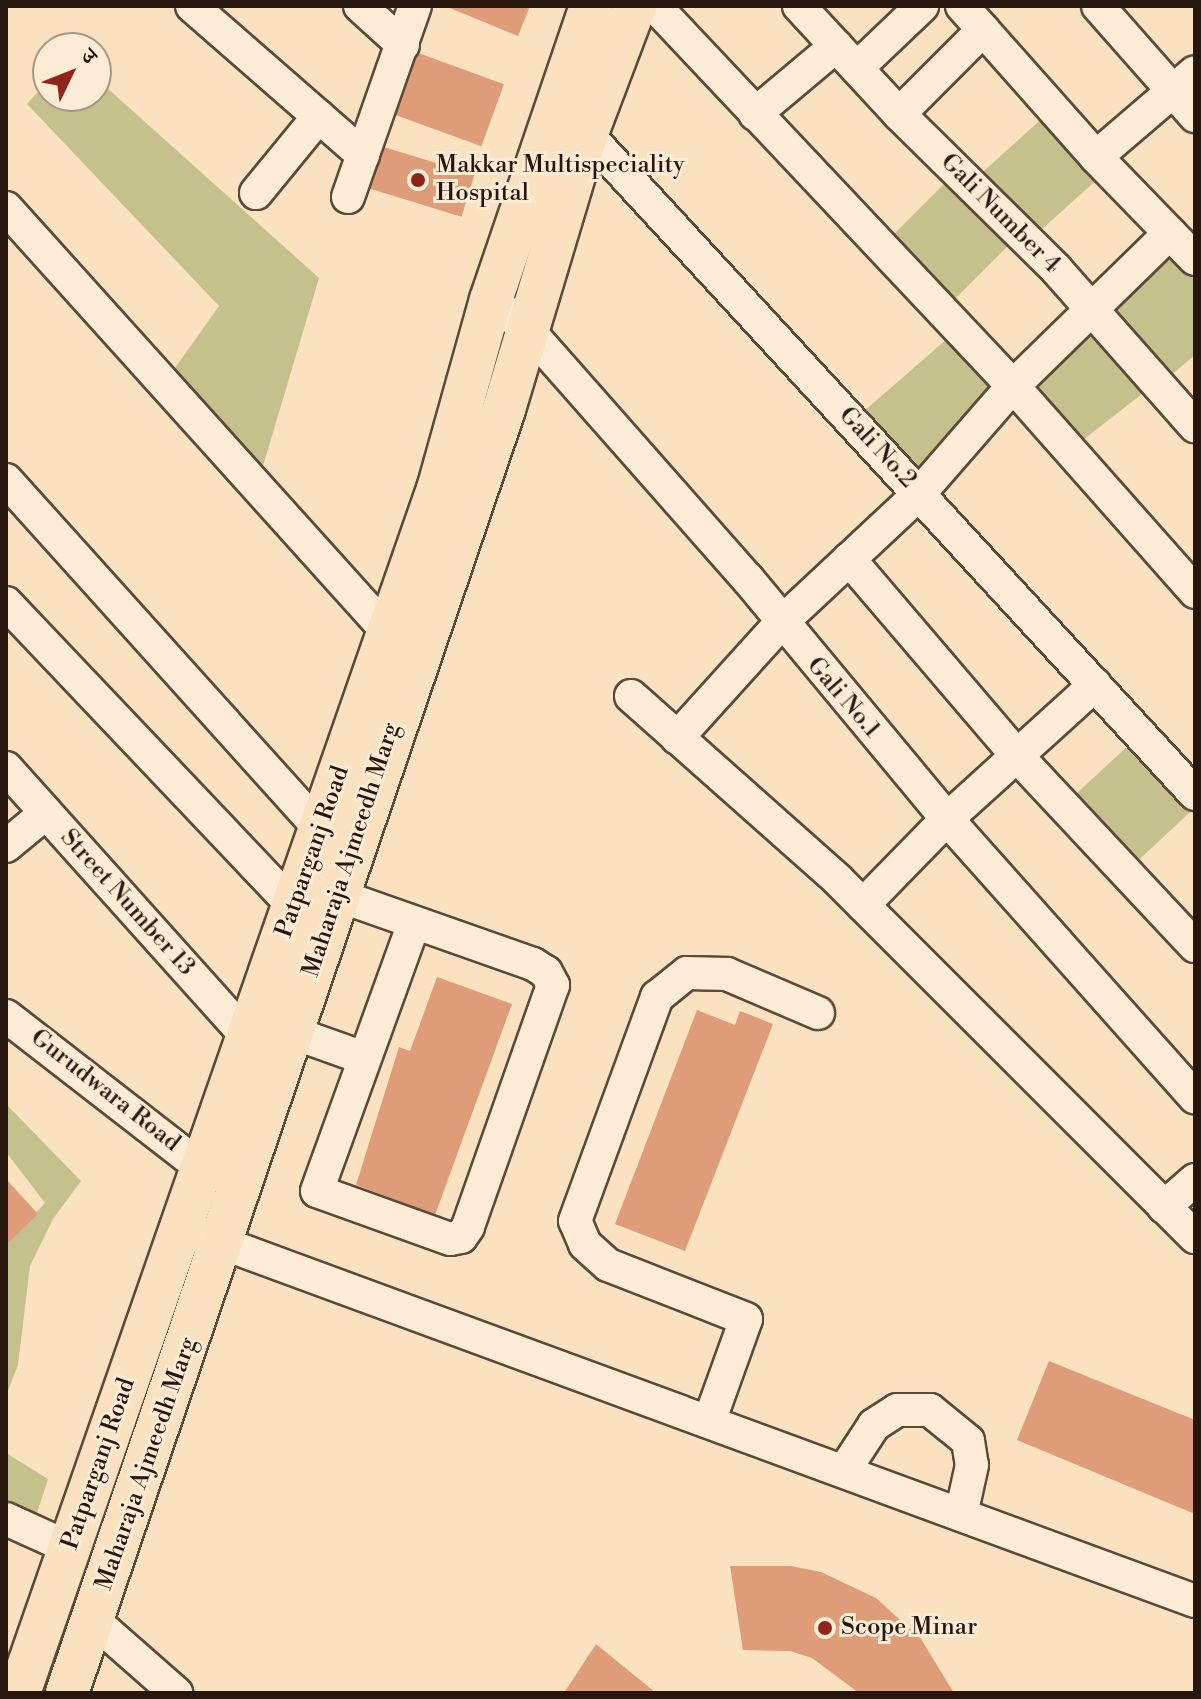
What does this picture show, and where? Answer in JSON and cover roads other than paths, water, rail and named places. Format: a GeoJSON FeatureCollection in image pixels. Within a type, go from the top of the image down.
{"type":"FeatureCollection","features":[{"type":"Feature","properties":{"kind":"main road","name":"Patparganj Road"},"geometry":{"type":"LineString","coordinates":[[19,1693],[181,1230],[222,1177],[248,1038],[439,486],[491,300],[591,6]]}},
{"type":"Feature","properties":{"kind":"main road","name":"Maharaja Ajmeedh Marg"},"geometry":{"type":"LineString","coordinates":[[67,1693],[222,1241],[222,1177],[291,1032],[528,330],[587,133],[635,6]]}},
{"type":"Feature","properties":{"kind":"street"},"geometry":{"type":"LineString","coordinates":[[192,6],[363,155]]}},
{"type":"Feature","properties":{"kind":"street"},"geometry":{"type":"LineString","coordinates":[[360,6],[403,45]]}},
{"type":"Feature","properties":{"kind":"street"},"geometry":{"type":"LineString","coordinates":[[348,197],[415,6]]}},
{"type":"Feature","properties":{"kind":"street"},"geometry":{"type":"LineString","coordinates":[[655,6],[1013,386],[1195,592]]}},
{"type":"Feature","properties":{"kind":"street","name":"Gali Number 4"},"geometry":{"type":"LineString","coordinates":[[799,6],[899,114],[1090,307],[1195,426]]}},
{"type":"Feature","properties":{"kind":"street"},"geometry":{"type":"LineString","coordinates":[[755,114],[922,6]]}},
{"type":"Feature","properties":{"kind":"street"},"geometry":{"type":"LineString","coordinates":[[1098,6],[1183,81],[1195,116]]}},
{"type":"Feature","properties":{"kind":"street"},"geometry":{"type":"LineString","coordinates":[[899,114],[973,18],[1096,157],[1195,259]]}},
{"type":"Feature","properties":{"kind":"street"},"geometry":{"type":"LineString","coordinates":[[1096,157],[1183,81]]}},
{"type":"Feature","properties":{"kind":"street","name":"Gali No.2"},"geometry":{"type":"LineString","coordinates":[[557,102],[1195,794]]}},
{"type":"Feature","properties":{"kind":"street"},"geometry":{"type":"LineString","coordinates":[[256,193],[319,116]]}},
{"type":"Feature","properties":{"kind":"street"},"geometry":{"type":"LineString","coordinates":[[6,208],[389,633]]}},
{"type":"Feature","properties":{"kind":"street"},"geometry":{"type":"LineString","coordinates":[[677,738],[781,623],[919,494],[1013,386],[1090,307],[1170,233]]}},
{"type":"Feature","properties":{"kind":"street","name":"Gali No.1"},"geometry":{"type":"LineString","coordinates":[[491,300],[528,330],[947,819],[1195,1097]]}},
{"type":"Feature","properties":{"kind":"street"},"geometry":{"type":"LineString","coordinates":[[6,480],[321,830]]}},
{"type":"Feature","properties":{"kind":"street"},"geometry":{"type":"LineString","coordinates":[[849,559],[1018,757],[1195,946]]}},
{"type":"Feature","properties":{"kind":"street"},"geometry":{"type":"LineString","coordinates":[[6,603],[294,907]]}},
{"type":"Feature","properties":{"kind":"street"},"geometry":{"type":"LineString","coordinates":[[863,905],[947,819],[1095,685]]}},
{"type":"Feature","properties":{"kind":"street"},"geometry":{"type":"LineString","coordinates":[[631,696],[863,905],[1195,1237]]}},
{"type":"Feature","properties":{"kind":"street","name":"Street Number 13"},"geometry":{"type":"LineString","coordinates":[[6,768],[248,1038]]}},
{"type":"Feature","properties":{"kind":"street"},"geometry":{"type":"LineString","coordinates":[[6,846],[46,813]]}},
{"type":"Feature","properties":{"kind":"street"},"geometry":{"type":"LineString","coordinates":[[337,895],[533,964],[546,972],[553,985],[461,1237],[450,1239],[317,1191],[414,923]]}},
{"type":"Feature","properties":{"kind":"street"},"geometry":{"type":"LineString","coordinates":[[709,1422],[746,1319],[608,1265],[585,1244],[575,1221],[657,997],[687,973],[727,974],[818,1013]]}},
{"type":"Feature","properties":{"kind":"street","name":"Gurudwara Road"},"geometry":{"type":"LineString","coordinates":[[12,1029],[222,1177]]}},
{"type":"Feature","properties":{"kind":"street"},"geometry":{"type":"LineString","coordinates":[[291,1032],[364,1058]]}},
{"type":"Feature","properties":{"kind":"street"},"geometry":{"type":"LineString","coordinates":[[1164,1207],[1195,1180]]}},
{"type":"Feature","properties":{"kind":"street"},"geometry":{"type":"LineString","coordinates":[[181,1230],[222,1241],[1195,1601]]}},
{"type":"Feature","properties":{"kind":"street"},"geometry":{"type":"LineString","coordinates":[[844,1471],[874,1425],[897,1410],[930,1410],[968,1441],[972,1465],[961,1515]]}},
{"type":"Feature","properties":{"kind":"street"},"geometry":{"type":"LineString","coordinates":[[6,1519],[70,1548]]}},
{"type":"Feature","properties":{"kind":"street"},"geometry":{"type":"LineString","coordinates":[[93,1620],[176,1693]]}},
{"type":"Feature","properties":{"kind":"place","name":"Makkar Multispeciality Hospital"},"geometry":{"type":"Point","coordinates":[418,180]}},
{"type":"Feature","properties":{"kind":"place","name":"Scope Minar"},"geometry":{"type":"Point","coordinates":[825,1628]}}]}
